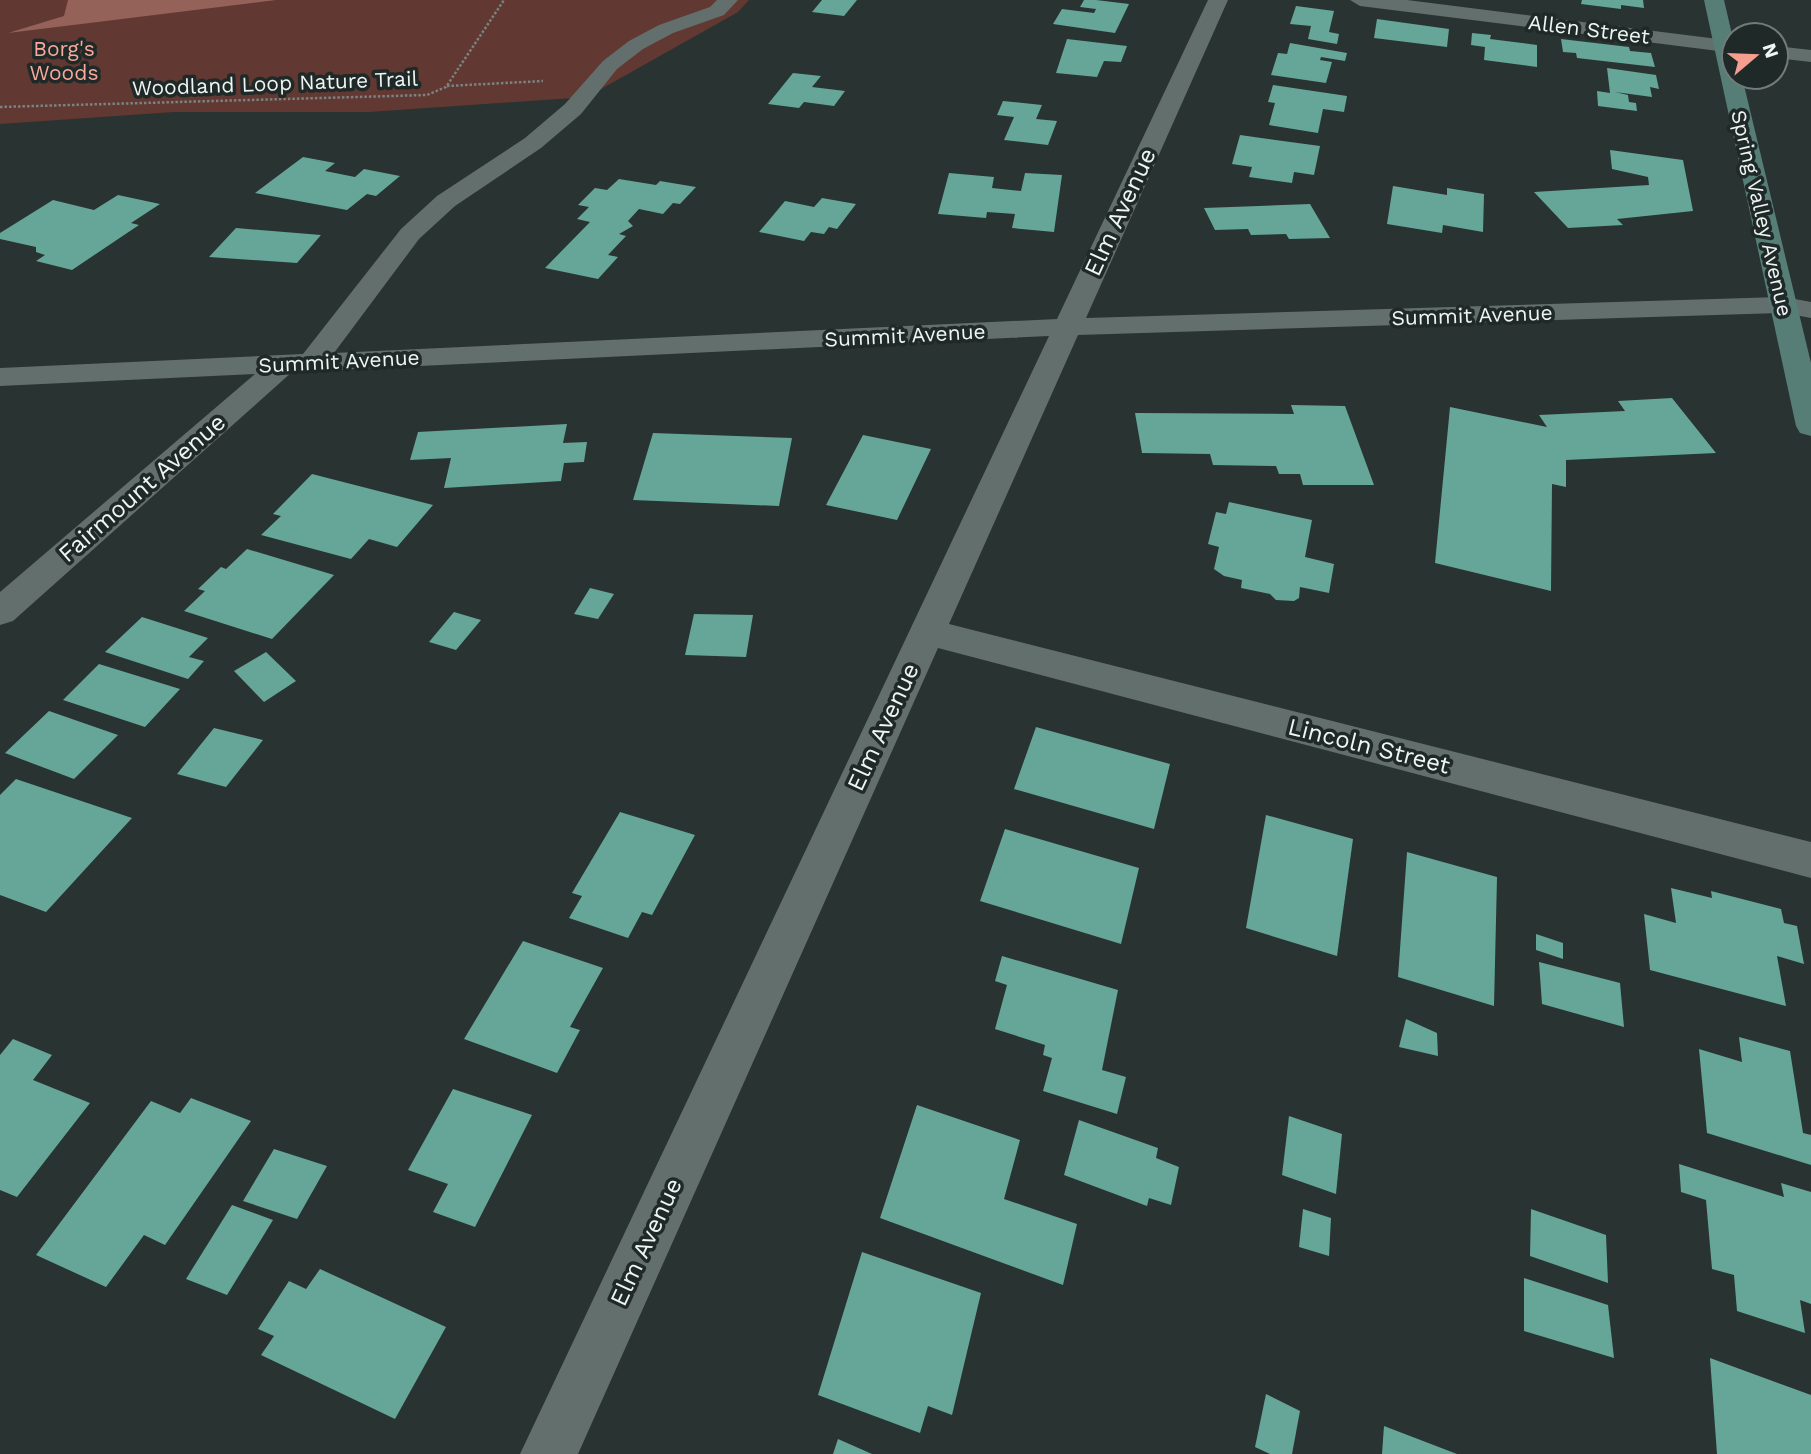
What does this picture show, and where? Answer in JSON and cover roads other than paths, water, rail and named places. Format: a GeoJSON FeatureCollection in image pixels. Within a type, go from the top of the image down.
{"type":"FeatureCollection","features":[{"type":"Feature","properties":{"kind":"street","name":"Fairmount Avenue"},"geometry":{"type":"LineString","coordinates":[[0,612],[298,363],[410,234],[446,201],[533,143],[573,109],[610,65],[636,45],[666,29],[717,11],[728,0]]}},
{"type":"Feature","properties":{"kind":"street","name":"Elm Avenue"},"geometry":{"type":"LineString","coordinates":[[549,1454],[1218,0]]}},
{"type":"Feature","properties":{"kind":"street","name":"Allen Street"},"geometry":{"type":"LineString","coordinates":[[1360,0],[1720,45]]}},
{"type":"Feature","properties":{"kind":"street","name":"Spring Valley Avenue"},"geometry":{"type":"LineString","coordinates":[[1714,0],[1721,21]]}},
{"type":"Feature","properties":{"kind":"street"},"geometry":{"type":"LineString","coordinates":[[1790,54],[1811,56]]}},
{"type":"Feature","properties":{"kind":"street","name":"Spring Valley Avenue"},"geometry":{"type":"LineString","coordinates":[[1741,91],[1797,308],[1811,426]]}},
{"type":"Feature","properties":{"kind":"street","name":"Summit Avenue"},"geometry":{"type":"LineString","coordinates":[[0,377],[1067,327],[1797,308]]}},
{"type":"Feature","properties":{"kind":"street","name":"Lincoln Street"},"geometry":{"type":"LineString","coordinates":[[927,632],[1811,860]]}},
{"type":"Feature","properties":{"kind":"park label","name":"Borg's Woods"},"geometry":{"type":"Point","coordinates":[64,60]}}]}
